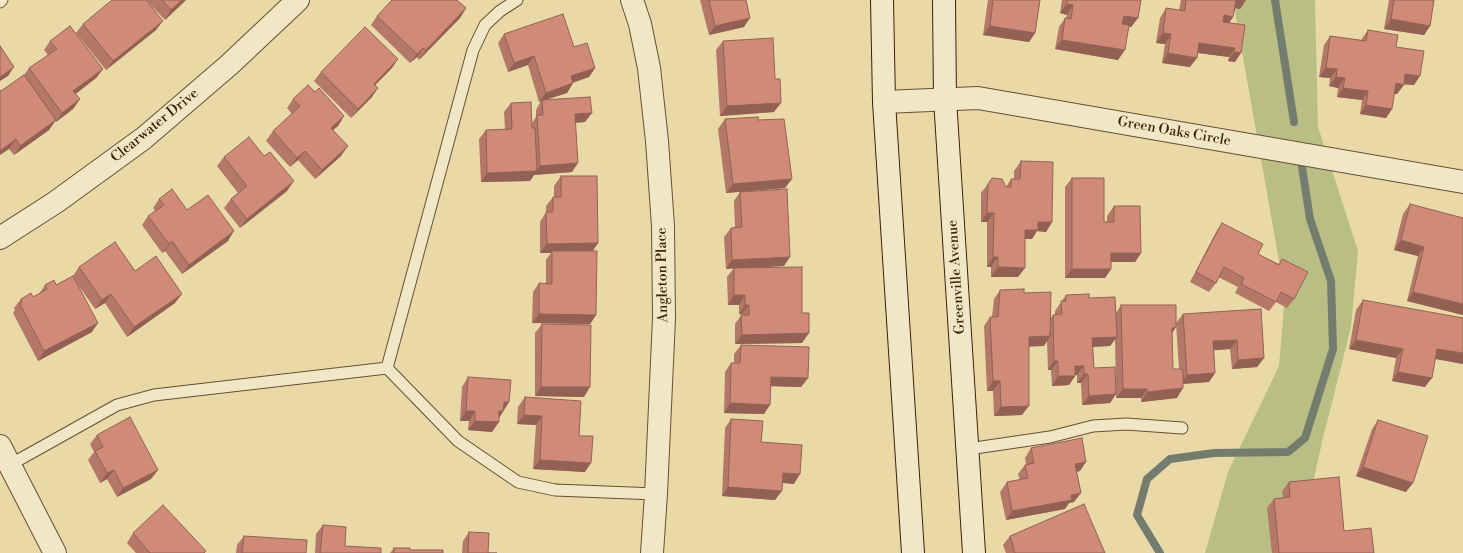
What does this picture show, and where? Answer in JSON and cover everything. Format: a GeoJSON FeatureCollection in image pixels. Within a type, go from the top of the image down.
{"type":"FeatureCollection","features":[{"type":"Feature","properties":{"kind":"street","name":"Clearwater Drive"},"geometry":{"type":"LineString","coordinates":[[0,238],[56,202],[144,138],[229,65],[298,0]]}},
{"type":"Feature","properties":{"kind":"street","name":"Angleton Place"},"geometry":{"type":"LineString","coordinates":[[632,0],[640,24],[649,68],[657,141],[663,226],[664,318],[652,553]]}},
{"type":"Feature","properties":{"kind":"street"},"geometry":{"type":"LineString","coordinates":[[882,0],[884,102],[913,553]]}},
{"type":"Feature","properties":{"kind":"street","name":"Greenville Avenue"},"geometry":{"type":"LineString","coordinates":[[944,0],[946,99],[974,553]]}},
{"type":"Feature","properties":{"kind":"street","name":"Green Oaks Circle"},"geometry":{"type":"LineString","coordinates":[[884,102],[978,98],[1463,182]]}},
{"type":"Feature","properties":{"kind":"street"},"geometry":{"type":"LineString","coordinates":[[0,446],[5,467],[55,553]]}},
{"type":"Feature","properties":{"kind":"lane"},"geometry":{"type":"LineString","coordinates":[[387,368],[473,50],[485,25],[500,11],[517,0]]}},
{"type":"Feature","properties":{"kind":"lane"},"geometry":{"type":"LineString","coordinates":[[5,467],[117,405],[154,395],[387,368]]}},
{"type":"Feature","properties":{"kind":"lane"},"geometry":{"type":"LineString","coordinates":[[387,368],[458,441],[518,482],[555,490],[656,494]]}},
{"type":"Feature","properties":{"kind":"lane"},"geometry":{"type":"LineString","coordinates":[[968,448],[1050,437],[1093,426],[1126,424],[1182,428]]}},
{"type":"Feature","properties":{"kind":"green space"},"geometry":{"type":"Polygon","coordinates":[[[1231,0],[1315,0],[1318,127],[1358,251],[1351,327],[1322,442],[1298,553],[1205,553],[1228,472],[1279,366],[1285,295],[1234,6],[1231,0]]]}},
{"type":"Feature","properties":{"kind":"building"},"geometry":{"type":"Polygon","coordinates":[[[112,0],[146,0],[163,21],[113,61],[83,24],[112,0]]]}},
{"type":"Feature","properties":{"kind":"building"},"geometry":{"type":"Polygon","coordinates":[[[162,0],[182,0],[171,10],[162,0]]]}},
{"type":"Feature","properties":{"kind":"building"},"geometry":{"type":"Polygon","coordinates":[[[392,0],[457,0],[466,8],[426,50],[423,48],[417,54],[377,16],[392,0]]]}},
{"type":"Feature","properties":{"kind":"building"},"geometry":{"type":"Polygon","coordinates":[[[709,0],[746,0],[750,18],[715,26],[709,0]]]}},
{"type":"Feature","properties":{"kind":"building"},"geometry":{"type":"Polygon","coordinates":[[[993,0],[1040,0],[1035,33],[990,26],[993,0]]]}},
{"type":"Feature","properties":{"kind":"building"},"geometry":{"type":"Polygon","coordinates":[[[1067,0],[1141,0],[1138,18],[1124,16],[1122,24],[1129,25],[1125,50],[1062,40],[1065,18],[1071,19],[1073,5],[1067,4],[1067,0]]]}},
{"type":"Feature","properties":{"kind":"building"},"geometry":{"type":"Polygon","coordinates":[[[1186,0],[1236,0],[1233,17],[1224,15],[1223,22],[1245,25],[1241,53],[1234,52],[1235,48],[1199,43],[1197,58],[1168,53],[1171,34],[1163,33],[1166,8],[1185,11],[1186,0]]]}},
{"type":"Feature","properties":{"kind":"building"},"geometry":{"type":"Polygon","coordinates":[[[1394,0],[1434,0],[1430,26],[1391,19],[1394,0]]]}},
{"type":"Feature","properties":{"kind":"building"},"geometry":{"type":"Polygon","coordinates":[[[563,14],[574,47],[587,43],[595,68],[571,76],[573,83],[546,93],[534,56],[514,63],[504,34],[563,14]]]}},
{"type":"Feature","properties":{"kind":"building"},"geometry":{"type":"Polygon","coordinates":[[[70,26],[103,69],[73,91],[80,99],[62,113],[29,68],[57,49],[50,41],[70,26]]]}},
{"type":"Feature","properties":{"kind":"building"},"geometry":{"type":"Polygon","coordinates":[[[365,27],[398,59],[374,84],[378,88],[358,109],[321,72],[365,27]]]}},
{"type":"Feature","properties":{"kind":"building"},"geometry":{"type":"Polygon","coordinates":[[[1368,30],[1398,35],[1396,47],[1424,51],[1420,76],[1405,74],[1404,85],[1396,83],[1392,109],[1366,105],[1368,91],[1343,88],[1345,78],[1336,77],[1337,69],[1326,68],[1330,36],[1366,41],[1368,30]]]}},
{"type":"Feature","properties":{"kind":"building"},"geometry":{"type":"Polygon","coordinates":[[[773,38],[775,79],[780,79],[781,103],[727,106],[723,41],[773,38]]]}},
{"type":"Feature","properties":{"kind":"building"},"geometry":{"type":"Polygon","coordinates":[[[0,46],[14,67],[0,77],[0,46]]]}},
{"type":"Feature","properties":{"kind":"building"},"geometry":{"type":"Polygon","coordinates":[[[24,75],[56,120],[20,146],[16,139],[0,151],[0,90],[1,91],[24,75]]]}},
{"type":"Feature","properties":{"kind":"building"},"geometry":{"type":"Polygon","coordinates":[[[308,85],[315,92],[319,88],[344,116],[331,128],[348,146],[322,170],[305,151],[297,158],[273,131],[300,106],[293,99],[308,85]]]}},
{"type":"Feature","properties":{"kind":"building"},"geometry":{"type":"Polygon","coordinates":[[[590,97],[592,113],[575,114],[578,163],[540,166],[537,115],[543,115],[542,100],[590,97]]]}},
{"type":"Feature","properties":{"kind":"building"},"geometry":{"type":"Polygon","coordinates":[[[531,102],[532,128],[535,128],[537,171],[487,173],[486,130],[512,129],[511,103],[531,102]]]}},
{"type":"Feature","properties":{"kind":"building"},"geometry":{"type":"Polygon","coordinates":[[[758,117],[758,120],[784,119],[792,179],[733,184],[725,119],[758,117]]]}},
{"type":"Feature","properties":{"kind":"building"},"geometry":{"type":"Polygon","coordinates":[[[249,137],[264,156],[270,152],[294,181],[247,219],[231,199],[247,186],[224,157],[249,137]]]}},
{"type":"Feature","properties":{"kind":"building"},"geometry":{"type":"Polygon","coordinates":[[[1021,161],[1053,162],[1052,222],[1038,222],[1038,230],[1025,230],[1025,268],[998,267],[998,257],[993,257],[994,213],[987,213],[988,184],[992,178],[1002,179],[1006,187],[1011,187],[1011,179],[1020,179],[1021,161]]]}},
{"type":"Feature","properties":{"kind":"building"},"geometry":{"type":"Polygon","coordinates":[[[561,176],[597,176],[598,243],[547,244],[546,212],[553,212],[553,197],[561,197],[561,176]]]}},
{"type":"Feature","properties":{"kind":"building"},"geometry":{"type":"Polygon","coordinates":[[[1072,178],[1104,178],[1104,222],[1114,222],[1114,206],[1140,206],[1141,253],[1111,253],[1111,269],[1072,269],[1072,178]]]}},
{"type":"Feature","properties":{"kind":"building"},"geometry":{"type":"Polygon","coordinates":[[[172,189],[187,210],[208,195],[234,231],[189,265],[172,241],[169,244],[148,216],[164,205],[159,199],[172,189]]]}},
{"type":"Feature","properties":{"kind":"building"},"geometry":{"type":"Polygon","coordinates":[[[787,189],[790,257],[732,260],[731,228],[742,227],[740,192],[787,189]]]}},
{"type":"Feature","properties":{"kind":"building"},"geometry":{"type":"Polygon","coordinates":[[[1410,204],[1463,218],[1463,304],[1413,292],[1424,247],[1401,240],[1410,204]]]}},
{"type":"Feature","properties":{"kind":"building"},"geometry":{"type":"Polygon","coordinates":[[[1222,223],[1263,244],[1258,254],[1279,265],[1282,259],[1308,272],[1294,299],[1281,292],[1276,302],[1241,284],[1244,278],[1224,267],[1216,283],[1196,272],[1222,223]]]}},
{"type":"Feature","properties":{"kind":"building"},"geometry":{"type":"Polygon","coordinates":[[[115,242],[135,271],[156,256],[182,294],[134,327],[111,294],[102,300],[79,267],[115,242]]]}},
{"type":"Feature","properties":{"kind":"building"},"geometry":{"type":"Polygon","coordinates":[[[552,251],[597,251],[596,315],[539,314],[539,283],[552,284],[552,251]]]}},
{"type":"Feature","properties":{"kind":"building"},"geometry":{"type":"Polygon","coordinates":[[[802,267],[802,313],[809,313],[809,333],[742,335],[741,315],[749,315],[749,305],[745,305],[745,295],[734,295],[734,268],[802,267]]]}},
{"type":"Feature","properties":{"kind":"building"},"geometry":{"type":"Polygon","coordinates":[[[73,276],[98,323],[44,351],[20,304],[22,302],[21,299],[31,293],[33,297],[47,289],[45,285],[54,280],[56,285],[73,276]]]}},
{"type":"Feature","properties":{"kind":"building"},"geometry":{"type":"Polygon","coordinates":[[[1024,289],[1024,293],[1051,292],[1050,336],[1029,337],[1029,406],[1001,407],[1000,381],[993,381],[990,317],[998,317],[1000,290],[1024,289]]]}},
{"type":"Feature","properties":{"kind":"building"},"geometry":{"type":"Polygon","coordinates":[[[1089,294],[1089,298],[1115,297],[1117,337],[1092,338],[1094,368],[1115,367],[1116,394],[1089,396],[1088,374],[1084,374],[1084,366],[1075,366],[1075,376],[1058,376],[1058,361],[1054,361],[1053,315],[1062,314],[1061,301],[1066,301],[1066,295],[1089,294]]]}},
{"type":"Feature","properties":{"kind":"building"},"geometry":{"type":"Polygon","coordinates":[[[1363,300],[1463,318],[1463,353],[1437,349],[1432,378],[1398,372],[1403,349],[1356,340],[1363,300]]]}},
{"type":"Feature","properties":{"kind":"building"},"geometry":{"type":"Polygon","coordinates":[[[1121,305],[1176,305],[1176,327],[1172,328],[1173,369],[1183,369],[1183,388],[1147,392],[1147,389],[1123,389],[1121,305]]]}},
{"type":"Feature","properties":{"kind":"building"},"geometry":{"type":"Polygon","coordinates":[[[1261,309],[1264,358],[1238,360],[1237,340],[1213,341],[1215,373],[1187,375],[1183,314],[1261,309]]]}},
{"type":"Feature","properties":{"kind":"building"},"geometry":{"type":"Polygon","coordinates":[[[542,324],[591,325],[590,387],[541,387],[542,324]]]}},
{"type":"Feature","properties":{"kind":"building"},"geometry":{"type":"Polygon","coordinates":[[[741,345],[809,347],[808,378],[771,377],[770,405],[730,403],[731,363],[740,363],[741,345]]]}},
{"type":"Feature","properties":{"kind":"building"},"geometry":{"type":"Polygon","coordinates":[[[468,377],[511,380],[509,402],[504,402],[503,411],[499,411],[499,422],[475,421],[475,411],[466,411],[468,377]]]}},
{"type":"Feature","properties":{"kind":"building"},"geometry":{"type":"Polygon","coordinates":[[[525,397],[581,401],[579,436],[593,436],[591,463],[540,460],[542,416],[524,415],[525,397]]]}},
{"type":"Feature","properties":{"kind":"building"},"geometry":{"type":"Polygon","coordinates":[[[130,417],[158,470],[123,488],[114,470],[107,473],[95,451],[103,447],[97,435],[130,417]]]}},
{"type":"Feature","properties":{"kind":"building"},"geometry":{"type":"Polygon","coordinates":[[[731,419],[763,421],[761,442],[802,445],[800,474],[783,473],[782,491],[728,487],[731,419]]]}},
{"type":"Feature","properties":{"kind":"building"},"geometry":{"type":"Polygon","coordinates":[[[1378,420],[1428,436],[1413,483],[1363,467],[1378,420]]]}},
{"type":"Feature","properties":{"kind":"building"},"geometry":{"type":"Polygon","coordinates":[[[1082,438],[1086,462],[1075,464],[1081,493],[1071,495],[1072,500],[1012,511],[1007,482],[1028,478],[1025,465],[1034,463],[1031,448],[1082,438]]]}},
{"type":"Feature","properties":{"kind":"building"},"geometry":{"type":"Polygon","coordinates":[[[1339,477],[1344,531],[1371,528],[1374,553],[1279,553],[1274,499],[1290,497],[1289,482],[1339,477]]]}},
{"type":"Feature","properties":{"kind":"building"},"geometry":{"type":"Polygon","coordinates":[[[1084,504],[1105,553],[1015,553],[1010,536],[1084,504]]]}},
{"type":"Feature","properties":{"kind":"building"},"geometry":{"type":"Polygon","coordinates":[[[163,505],[206,551],[204,553],[150,553],[133,533],[163,505]]]}},
{"type":"Feature","properties":{"kind":"building"},"geometry":{"type":"Polygon","coordinates":[[[323,525],[346,527],[345,546],[381,548],[381,553],[320,553],[323,525]]]}},
{"type":"Feature","properties":{"kind":"building"},"geometry":{"type":"Polygon","coordinates":[[[469,532],[489,533],[488,553],[468,553],[469,532]]]}},
{"type":"Feature","properties":{"kind":"building"},"geometry":{"type":"Polygon","coordinates":[[[244,536],[307,540],[306,553],[242,553],[244,536]]]}},
{"type":"Feature","properties":{"kind":"building"},"geometry":{"type":"Polygon","coordinates":[[[394,548],[410,548],[410,550],[443,550],[443,553],[394,553],[394,548]]]}},
{"type":"Feature","properties":{"kind":"waterway"},"geometry":{"type":"LineString","coordinates":[[1275,0],[1294,122]]}},
{"type":"Feature","properties":{"kind":"waterway"},"geometry":{"type":"LineString","coordinates":[[1160,553],[1137,515],[1147,479],[1170,459],[1214,453],[1288,452],[1305,438],[1333,349],[1331,281],[1310,219],[1302,167]]}}]}
